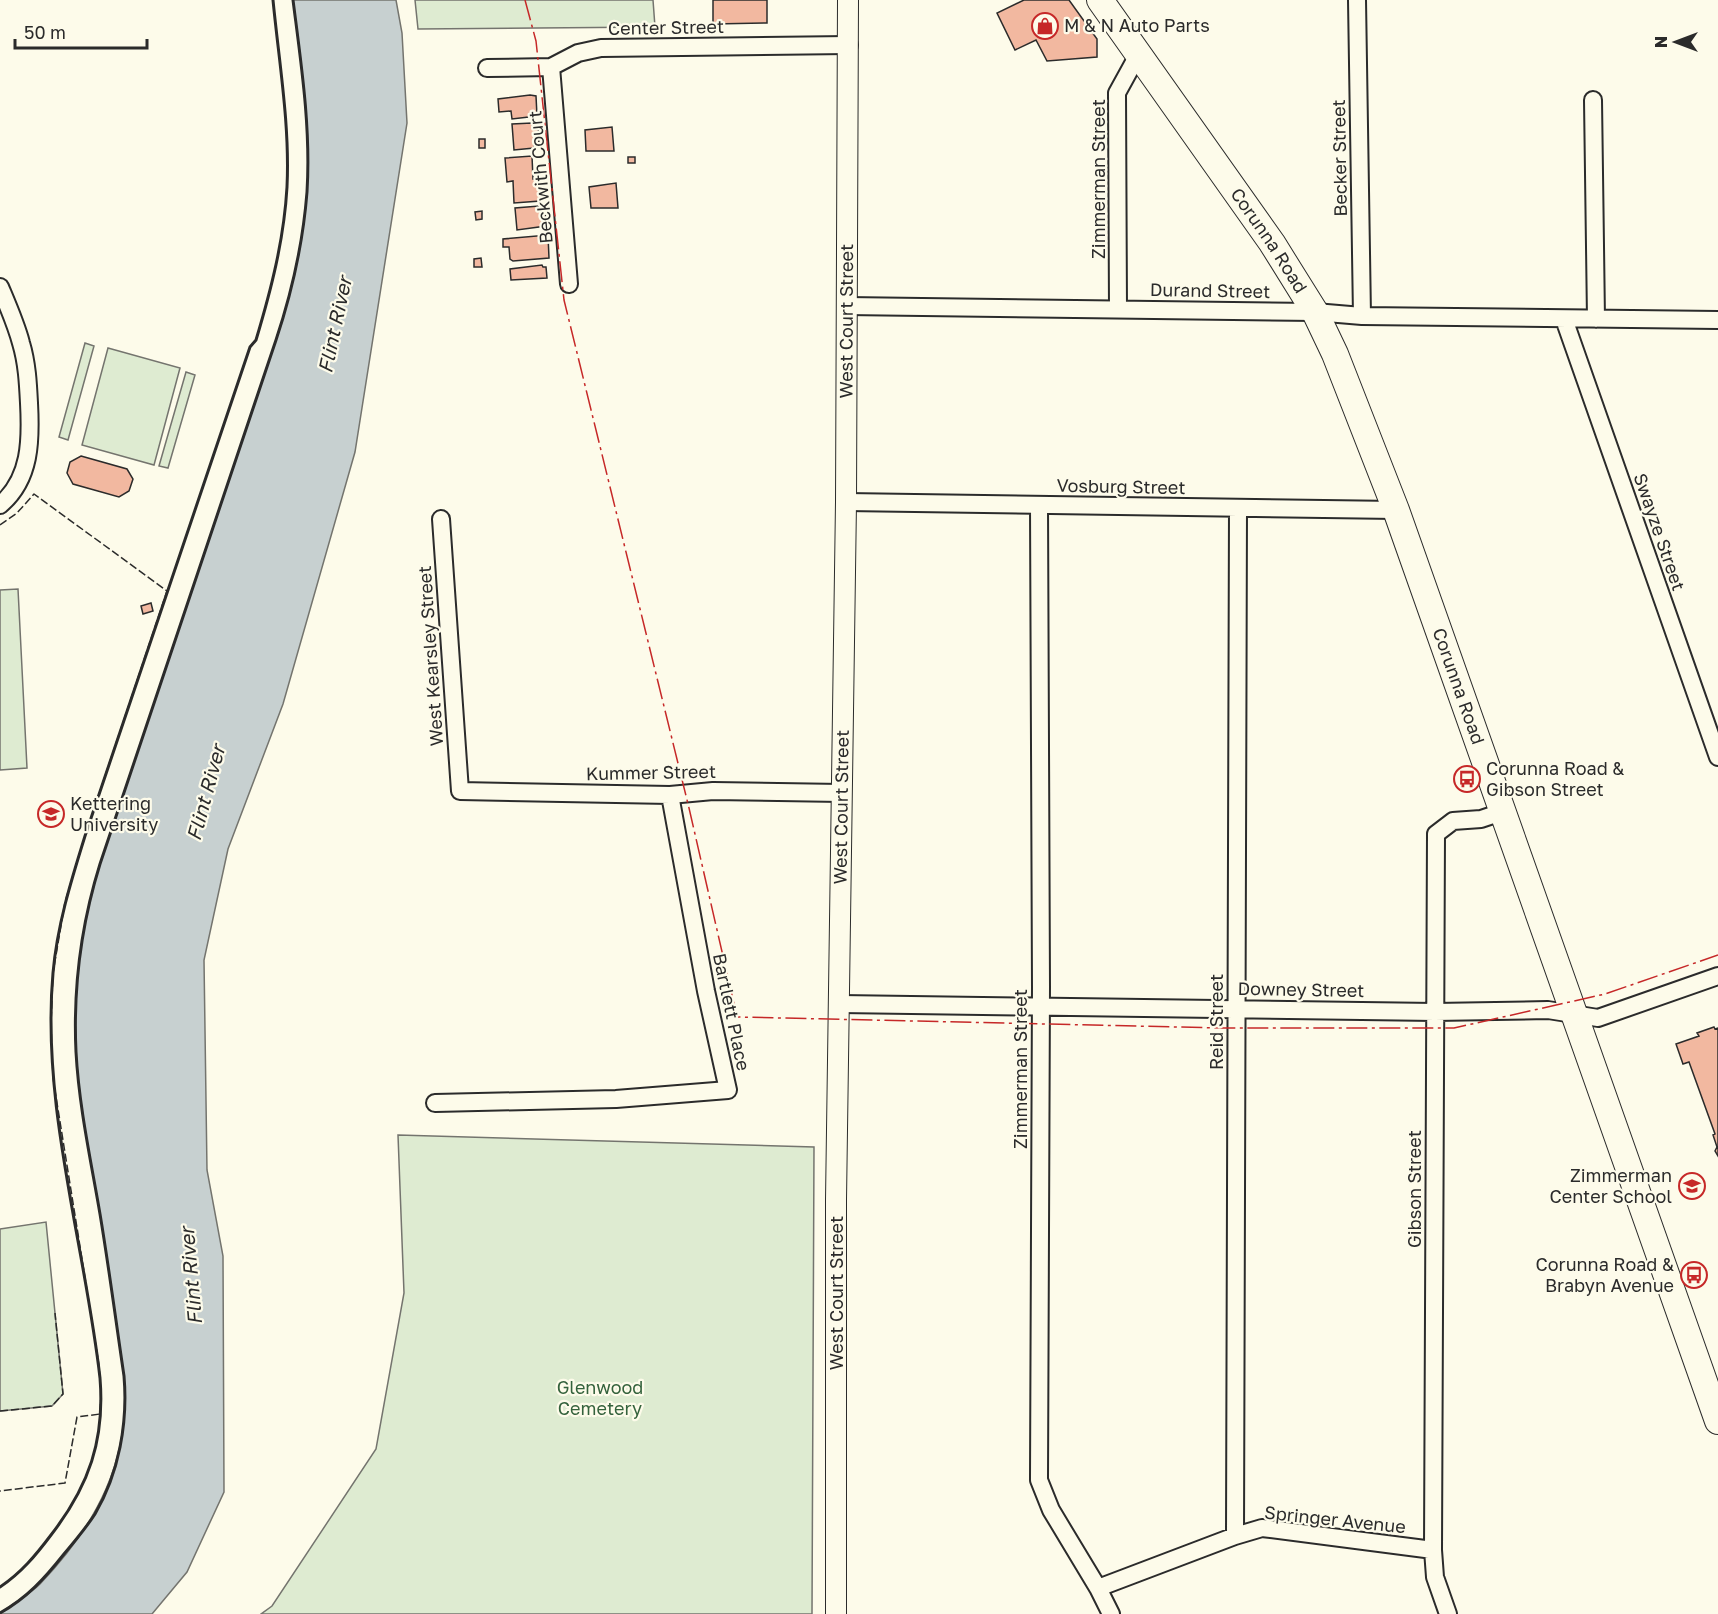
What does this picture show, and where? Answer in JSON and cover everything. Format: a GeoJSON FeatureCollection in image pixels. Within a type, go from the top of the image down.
{"type":"FeatureCollection","features":[{"type":"Feature","properties":{"kind":"main road","name":"Corunna Road"},"geometry":{"type":"LineString","coordinates":[[1100,0],[1272,243],[1315,312],[1335,354],[1396,510],[1716,1411]]}},
{"type":"Feature","properties":{"kind":"street","name":"West Court Street"},"geometry":{"type":"LineString","coordinates":[[836,1614],[837,1167],[846,502],[848,0]]}},
{"type":"Feature","properties":{"kind":"street","name":"Becker Street"},"geometry":{"type":"LineString","coordinates":[[1357,0],[1362,316]]}},
{"type":"Feature","properties":{"kind":"street","name":"Center Street"},"geometry":{"type":"LineString","coordinates":[[487,68],[551,67],[579,53],[601,48],[849,45]]}},
{"type":"Feature","properties":{"kind":"street","name":"Zimmerman Street"},"geometry":{"type":"LineString","coordinates":[[1118,309],[1117,93],[1139,53]]}},
{"type":"Feature","properties":{"kind":"street","name":"Beckwith Court"},"geometry":{"type":"LineString","coordinates":[[551,67],[569,284]]}},
{"type":"Feature","properties":{"kind":"street"},"geometry":{"type":"LineString","coordinates":[[1593,100],[1596,319]]}},
{"type":"Feature","properties":{"kind":"street"},"geometry":{"type":"LineString","coordinates":[[0,287],[13,317],[22,347],[27,376],[30,437],[28,456],[21,476],[11,494],[0,505]]}},
{"type":"Feature","properties":{"kind":"street","name":"Durand Street"},"geometry":{"type":"LineString","coordinates":[[846,306],[1718,320]]}},
{"type":"Feature","properties":{"kind":"street","name":"Swayze Street"},"geometry":{"type":"LineString","coordinates":[[1564,319],[1718,758]]}},
{"type":"Feature","properties":{"kind":"street","name":"Vosburg Street"},"geometry":{"type":"LineString","coordinates":[[846,502],[1396,510]]}},
{"type":"Feature","properties":{"kind":"street","name":"Zimmerman Street"},"geometry":{"type":"LineString","coordinates":[[1039,506],[1041,1007],[1039,1480],[1051,1510],[1111,1614]]}},
{"type":"Feature","properties":{"kind":"street","name":"Reid Street"},"geometry":{"type":"LineString","coordinates":[[1234,1536],[1238,508]]}},
{"type":"Feature","properties":{"kind":"street","name":"West Kearsley Street"},"geometry":{"type":"LineString","coordinates":[[441,519],[460,791]]}},
{"type":"Feature","properties":{"kind":"street","name":"Kummer Street"},"geometry":{"type":"LineString","coordinates":[[460,791],[670,795],[713,791],[842,793]]}},
{"type":"Feature","properties":{"kind":"street","name":"Bartlett Place"},"geometry":{"type":"LineString","coordinates":[[435,1103],[616,1099],[728,1090],[706,991],[670,795]]}},
{"type":"Feature","properties":{"kind":"street","name":"Gibson Street"},"geometry":{"type":"LineString","coordinates":[[1448,1614],[1435,1577],[1433,1550],[1436,834],[1453,821],[1481,819],[1502,812]]}},
{"type":"Feature","properties":{"kind":"street","name":"Downey Street"},"geometry":{"type":"LineString","coordinates":[[840,1004],[1435,1012],[1548,1010],[1598,1018],[1718,976]]}},
{"type":"Feature","properties":{"kind":"street","name":"Springer Avenue"},"geometry":{"type":"LineString","coordinates":[[1098,1588],[1234,1536],[1262,1528],[1433,1550]]}},
{"type":"Feature","properties":{"kind":"green space"},"geometry":{"type":"Polygon","coordinates":[[[415,0],[653,0],[655,27],[418,29],[415,0]]]}},
{"type":"Feature","properties":{"kind":"green space"},"geometry":{"type":"Polygon","coordinates":[[[85,343],[94,346],[68,440],[59,437],[85,343]]]}},
{"type":"Feature","properties":{"kind":"green space"},"geometry":{"type":"Polygon","coordinates":[[[108,348],[180,368],[154,465],[82,445],[108,348]]]}},
{"type":"Feature","properties":{"kind":"green space"},"geometry":{"type":"Polygon","coordinates":[[[186,372],[195,375],[168,468],[159,466],[186,372]]]}},
{"type":"Feature","properties":{"kind":"green space"},"geometry":{"type":"Polygon","coordinates":[[[18,589],[27,768],[0,770],[0,590],[18,589]]]}},
{"type":"Feature","properties":{"kind":"green space","name":"Glenwood Cemetery"},"geometry":{"type":"Polygon","coordinates":[[[398,1135],[814,1147],[812,1614],[261,1614],[272,1606],[376,1449],[404,1293],[398,1135]]]}},
{"type":"Feature","properties":{"kind":"green space"},"geometry":{"type":"Polygon","coordinates":[[[46,1222],[63,1394],[52,1406],[0,1411],[0,1229],[46,1222]]]}},
{"type":"Feature","properties":{"kind":"water","name":"Flint River"},"geometry":{"type":"Polygon","coordinates":[[[293,0],[396,0],[402,33],[407,123],[355,452],[283,704],[228,849],[204,960],[207,1170],[223,1256],[224,1492],[187,1572],[152,1614],[0,1614],[40,1584],[78,1538],[106,1489],[116,1463],[122,1436],[125,1407],[124,1376],[83,1113],[76,1052],[77,980],[83,933],[100,864],[276,340],[296,267],[307,192],[308,144],[293,0]]]}},
{"type":"Feature","properties":{"kind":"building"},"geometry":{"type":"Polygon","coordinates":[[[713,0],[767,0],[767,23],[713,24],[713,0]]]}},
{"type":"Feature","properties":{"kind":"building","name":"M & N Auto Parts"},"geometry":{"type":"Polygon","coordinates":[[[1024,0],[1069,0],[1097,39],[1097,57],[1047,61],[1036,40],[1015,50],[997,13],[1024,0]]]}},
{"type":"Feature","properties":{"kind":"building"},"geometry":{"type":"Polygon","coordinates":[[[536,96],[537,116],[512,119],[511,111],[499,112],[498,99],[536,96]]]}},
{"type":"Feature","properties":{"kind":"building"},"geometry":{"type":"Polygon","coordinates":[[[532,123],[532,125],[538,125],[539,145],[534,145],[534,148],[514,150],[512,124],[532,123]]]}},
{"type":"Feature","properties":{"kind":"building"},"geometry":{"type":"Polygon","coordinates":[[[612,127],[614,151],[586,151],[585,130],[612,127]]]}},
{"type":"Feature","properties":{"kind":"building"},"geometry":{"type":"Polygon","coordinates":[[[479,139],[485,139],[485,148],[479,148],[479,139]]]}},
{"type":"Feature","properties":{"kind":"building"},"geometry":{"type":"Polygon","coordinates":[[[532,156],[533,179],[543,180],[544,199],[514,203],[513,181],[507,182],[505,158],[532,156]]]}},
{"type":"Feature","properties":{"kind":"building"},"geometry":{"type":"Polygon","coordinates":[[[628,157],[635,157],[635,163],[628,163],[628,157]]]}},
{"type":"Feature","properties":{"kind":"building"},"geometry":{"type":"Polygon","coordinates":[[[616,183],[618,208],[591,208],[589,187],[616,183]]]}},
{"type":"Feature","properties":{"kind":"building"},"geometry":{"type":"Polygon","coordinates":[[[539,206],[539,209],[545,209],[546,226],[517,230],[515,208],[539,206]]]}},
{"type":"Feature","properties":{"kind":"building"},"geometry":{"type":"Polygon","coordinates":[[[482,211],[482,219],[476,220],[475,212],[482,211]]]}},
{"type":"Feature","properties":{"kind":"building"},"geometry":{"type":"Polygon","coordinates":[[[548,235],[549,258],[513,261],[510,259],[509,247],[503,247],[503,239],[548,235]]]}},
{"type":"Feature","properties":{"kind":"building"},"geometry":{"type":"Polygon","coordinates":[[[481,258],[482,267],[474,267],[474,259],[481,258]]]}},
{"type":"Feature","properties":{"kind":"building"},"geometry":{"type":"Polygon","coordinates":[[[542,265],[546,267],[547,278],[511,280],[510,269],[542,265]]]}},
{"type":"Feature","properties":{"kind":"building"},"geometry":{"type":"Polygon","coordinates":[[[81,456],[127,469],[133,479],[129,491],[119,497],[73,484],[67,473],[70,462],[81,456]]]}},
{"type":"Feature","properties":{"kind":"building"},"geometry":{"type":"Polygon","coordinates":[[[151,603],[153,611],[143,614],[141,606],[151,603]]]}},
{"type":"Feature","properties":{"kind":"building"},"geometry":{"type":"Polygon","coordinates":[[[1714,1027],[1718,1028],[1718,1156],[1715,1151],[1717,1147],[1713,1135],[1715,1134],[1689,1062],[1683,1064],[1676,1044],[1699,1036],[1697,1033],[1714,1027]]]}},
{"type":"Feature","properties":{"kind":"fence"},"geometry":{"type":"LineString","coordinates":[[0,525],[17,513],[34,494],[167,591],[65,902],[53,973],[51,1024],[53,1078],[99,1365],[100,1414],[77,1417],[65,1483],[0,1491]]}},
{"type":"Feature","properties":{"kind":"fence"},"geometry":{"type":"LineString","coordinates":[[0,1411],[52,1406],[63,1394],[55,1313]]}},
{"type":"Feature","properties":{"kind":"wall"},"geometry":{"type":"LineString","coordinates":[[0,1587],[28,1563],[64,1517],[85,1480],[97,1442],[101,1401],[100,1378],[66,1176],[53,1074],[51,1023],[55,955],[65,904],[85,836],[250,347],[256,340],[276,265],[283,226],[288,164],[273,0]]}},
{"type":"Feature","properties":{"kind":"wall"},"geometry":{"type":"LineString","coordinates":[[0,1613],[35,1587],[88,1524],[110,1482],[120,1447],[125,1412],[124,1376],[78,1073],[75,1028],[77,980],[83,933],[100,864],[276,340],[296,267],[307,192],[308,144],[293,0]]}},
{"type":"Feature","properties":{"kind":"power"},"geometry":{"type":"LineString","coordinates":[[525,0],[536,41],[564,300],[689,808],[737,1017],[1223,1028],[1454,1028],[1605,994],[1718,955]]}},
{"type":"Feature","properties":{"kind":"place","name":"M & N Auto Parts"},"geometry":{"type":"Point","coordinates":[1045,26]}},
{"type":"Feature","properties":{"kind":"place","name":"Corunna Road & Gibson Street"},"geometry":{"type":"Point","coordinates":[1467,779]}},
{"type":"Feature","properties":{"kind":"place","name":"Kettering University"},"geometry":{"type":"Point","coordinates":[51,814]}},
{"type":"Feature","properties":{"kind":"place","name":"Zimmerman Center School"},"geometry":{"type":"Point","coordinates":[1692,1186]}},
{"type":"Feature","properties":{"kind":"place","name":"Corunna Road & Brabyn Avenue"},"geometry":{"type":"Point","coordinates":[1694,1275]}}]}
